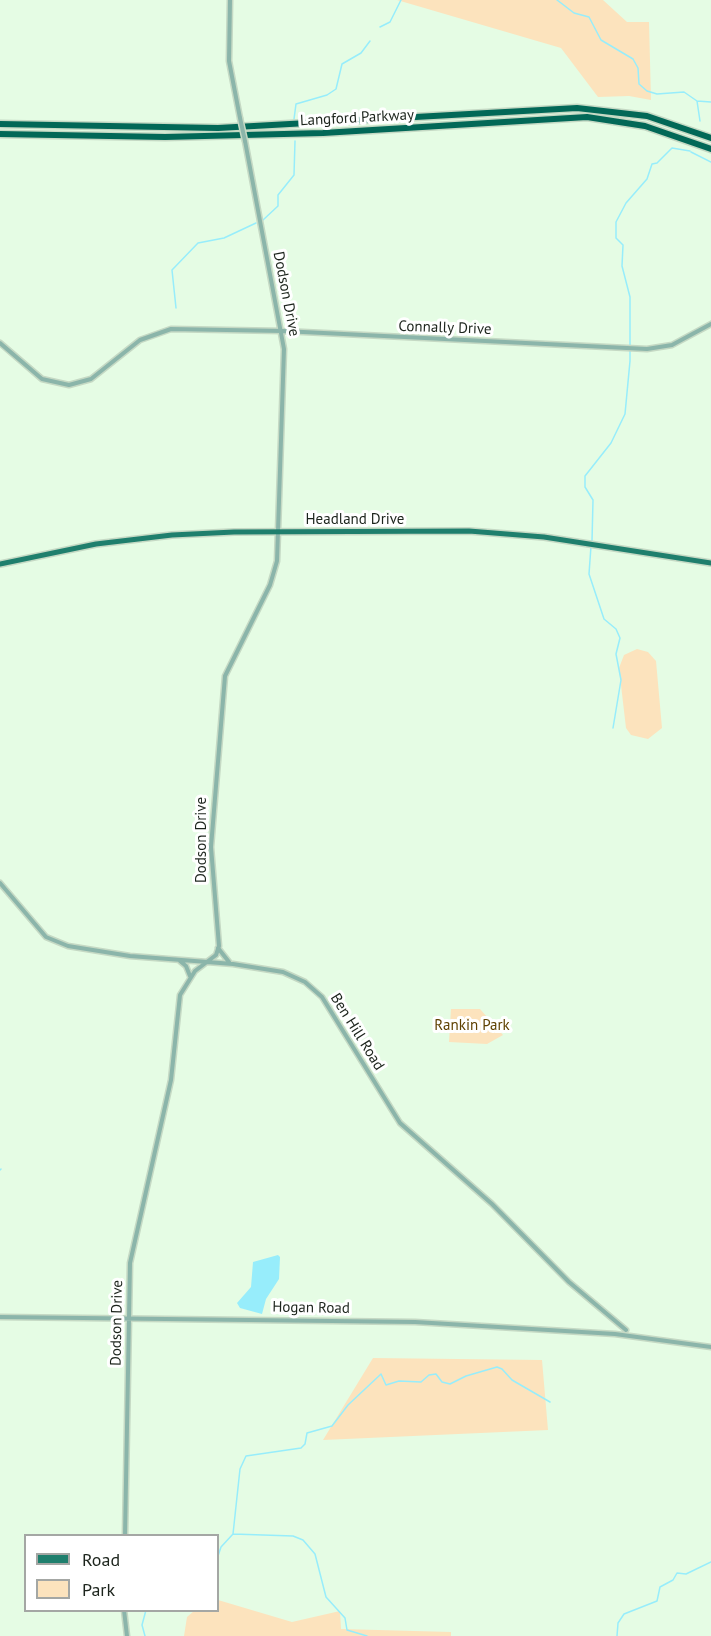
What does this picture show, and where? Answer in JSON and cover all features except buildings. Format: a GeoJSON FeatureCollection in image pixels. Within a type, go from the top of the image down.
{"type":"FeatureCollection","features":[{"type":"Feature","properties":{"kind":"highway","name":"Langford Parkway"},"geometry":{"type":"LineString","coordinates":[[0,124],[218,128],[577,108],[647,116],[711,138]]}},
{"type":"Feature","properties":{"kind":"highway","name":"Langford Parkway"},"geometry":{"type":"LineString","coordinates":[[0,134],[165,137],[323,133],[587,117],[645,126],[711,149]]}},
{"type":"Feature","properties":{"kind":"main road","name":"Headland Drive"},"geometry":{"type":"LineString","coordinates":[[0,564],[139,538],[204,533],[279,532],[511,534],[711,563]]}},
{"type":"Feature","properties":{"kind":"street","name":"Dodson Drive"},"geometry":{"type":"LineString","coordinates":[[125,1534],[130,1263],[171,1080],[180,995],[190,978],[216,955],[218,948],[211,847],[223,688],[230,663],[273,577],[279,532],[283,331],[229,61],[230,0]]}},
{"type":"Feature","properties":{"kind":"street","name":"Connally Drive"},"geometry":{"type":"LineString","coordinates":[[0,343],[42,379],[69,386],[91,379],[140,340],[171,329],[283,331],[647,349],[672,345],[711,324]]}},
{"type":"Feature","properties":{"kind":"street","name":"Ben Hill Road"},"geometry":{"type":"LineString","coordinates":[[0,883],[41,932],[53,941],[104,953],[233,964],[283,972],[315,989],[400,1123],[492,1204],[569,1282],[626,1330]]}},
{"type":"Feature","properties":{"kind":"street"},"geometry":{"type":"LineString","coordinates":[[218,948],[225,960],[233,964]]}},
{"type":"Feature","properties":{"kind":"street"},"geometry":{"type":"LineString","coordinates":[[179,960],[190,972],[190,978]]}},
{"type":"Feature","properties":{"kind":"street","name":"Hogan Road"},"geometry":{"type":"LineString","coordinates":[[0,1317],[408,1322],[622,1335],[711,1347]]}},
{"type":"Feature","properties":{"kind":"street"},"geometry":{"type":"LineString","coordinates":[[124,1612],[127,1636]]}},
{"type":"Feature","properties":{"kind":"green space"},"geometry":{"type":"Polygon","coordinates":[[[397,0],[603,0],[627,22],[649,22],[651,100],[629,96],[598,97],[561,48],[397,0]]]}},
{"type":"Feature","properties":{"kind":"green space"},"geometry":{"type":"Polygon","coordinates":[[[637,649],[648,652],[656,661],[662,728],[648,739],[631,735],[626,728],[619,668],[624,655],[637,649]]]}},
{"type":"Feature","properties":{"kind":"green space","name":"Rankin Park"},"geometry":{"type":"Polygon","coordinates":[[[451,1009],[480,1009],[503,1035],[487,1044],[449,1042],[451,1009]]]}},
{"type":"Feature","properties":{"kind":"green space"},"geometry":{"type":"Polygon","coordinates":[[[373,1358],[542,1360],[548,1430],[323,1440],[373,1358]]]}},
{"type":"Feature","properties":{"kind":"green space"},"geometry":{"type":"Polygon","coordinates":[[[219,1600],[292,1622],[340,1611],[341,1629],[451,1632],[451,1636],[184,1636],[187,1617],[193,1612],[219,1612],[219,1600]]]}},
{"type":"Feature","properties":{"kind":"water"},"geometry":{"type":"Polygon","coordinates":[[[278,1255],[280,1257],[279,1279],[266,1299],[262,1314],[240,1308],[237,1303],[251,1287],[253,1262],[278,1255]]]}},
{"type":"Feature","properties":{"kind":"waterway"},"geometry":{"type":"LineString","coordinates":[[380,27],[390,22],[401,0]]}},
{"type":"Feature","properties":{"kind":"waterway"},"geometry":{"type":"LineString","coordinates":[[557,0],[574,13],[589,17],[601,40],[633,59],[638,68],[639,84],[647,91],[657,94],[684,92],[697,101],[700,121]]}},
{"type":"Feature","properties":{"kind":"waterway"},"geometry":{"type":"LineString","coordinates":[[294,119],[296,104],[327,95],[336,89],[342,64],[361,53],[370,41]]}},
{"type":"Feature","properties":{"kind":"waterway"},"geometry":{"type":"LineString","coordinates":[[697,101],[711,102]]}},
{"type":"Feature","properties":{"kind":"waterway"},"geometry":{"type":"LineString","coordinates":[[263,220],[278,206],[278,195],[294,175],[295,141]]}},
{"type":"Feature","properties":{"kind":"waterway"},"geometry":{"type":"LineString","coordinates":[[592,541],[593,500],[585,487],[585,476],[611,443],[625,414],[630,361],[630,297],[622,266],[623,245],[616,238],[616,222],[626,203],[647,179],[652,164],[657,163],[672,148],[690,151]]}},
{"type":"Feature","properties":{"kind":"waterway"},"geometry":{"type":"LineString","coordinates":[[691,152],[711,162]]}},
{"type":"Feature","properties":{"kind":"waterway"},"geometry":{"type":"LineString","coordinates":[[176,308],[172,270],[198,243],[224,238],[256,223]]}},
{"type":"Feature","properties":{"kind":"waterway"},"geometry":{"type":"LineString","coordinates":[[591,546],[589,574],[604,619],[616,629],[620,638],[616,654],[621,680],[613,728]]}},
{"type":"Feature","properties":{"kind":"waterway"},"geometry":{"type":"LineString","coordinates":[[219,1553],[221,1547],[233,1534],[240,1469],[246,1456],[301,1448],[305,1444],[307,1433],[332,1426],[348,1405],[381,1374],[386,1385],[399,1381],[421,1382],[429,1375],[436,1374],[442,1382],[450,1384],[466,1376],[497,1367],[512,1380],[550,1402]]}},
{"type":"Feature","properties":{"kind":"waterway"},"geometry":{"type":"LineString","coordinates":[[233,1534],[293,1536],[303,1540],[315,1554],[326,1597],[345,1618],[347,1630],[367,1636]]}},
{"type":"Feature","properties":{"kind":"waterway"},"geometry":{"type":"LineString","coordinates":[[617,1636],[618,1623],[624,1614],[657,1601],[660,1587],[673,1580],[677,1573],[686,1574],[711,1562]]}},
{"type":"Feature","properties":{"kind":"waterway"},"geometry":{"type":"LineString","coordinates":[[145,1612],[142,1625],[145,1636]]}}]}
